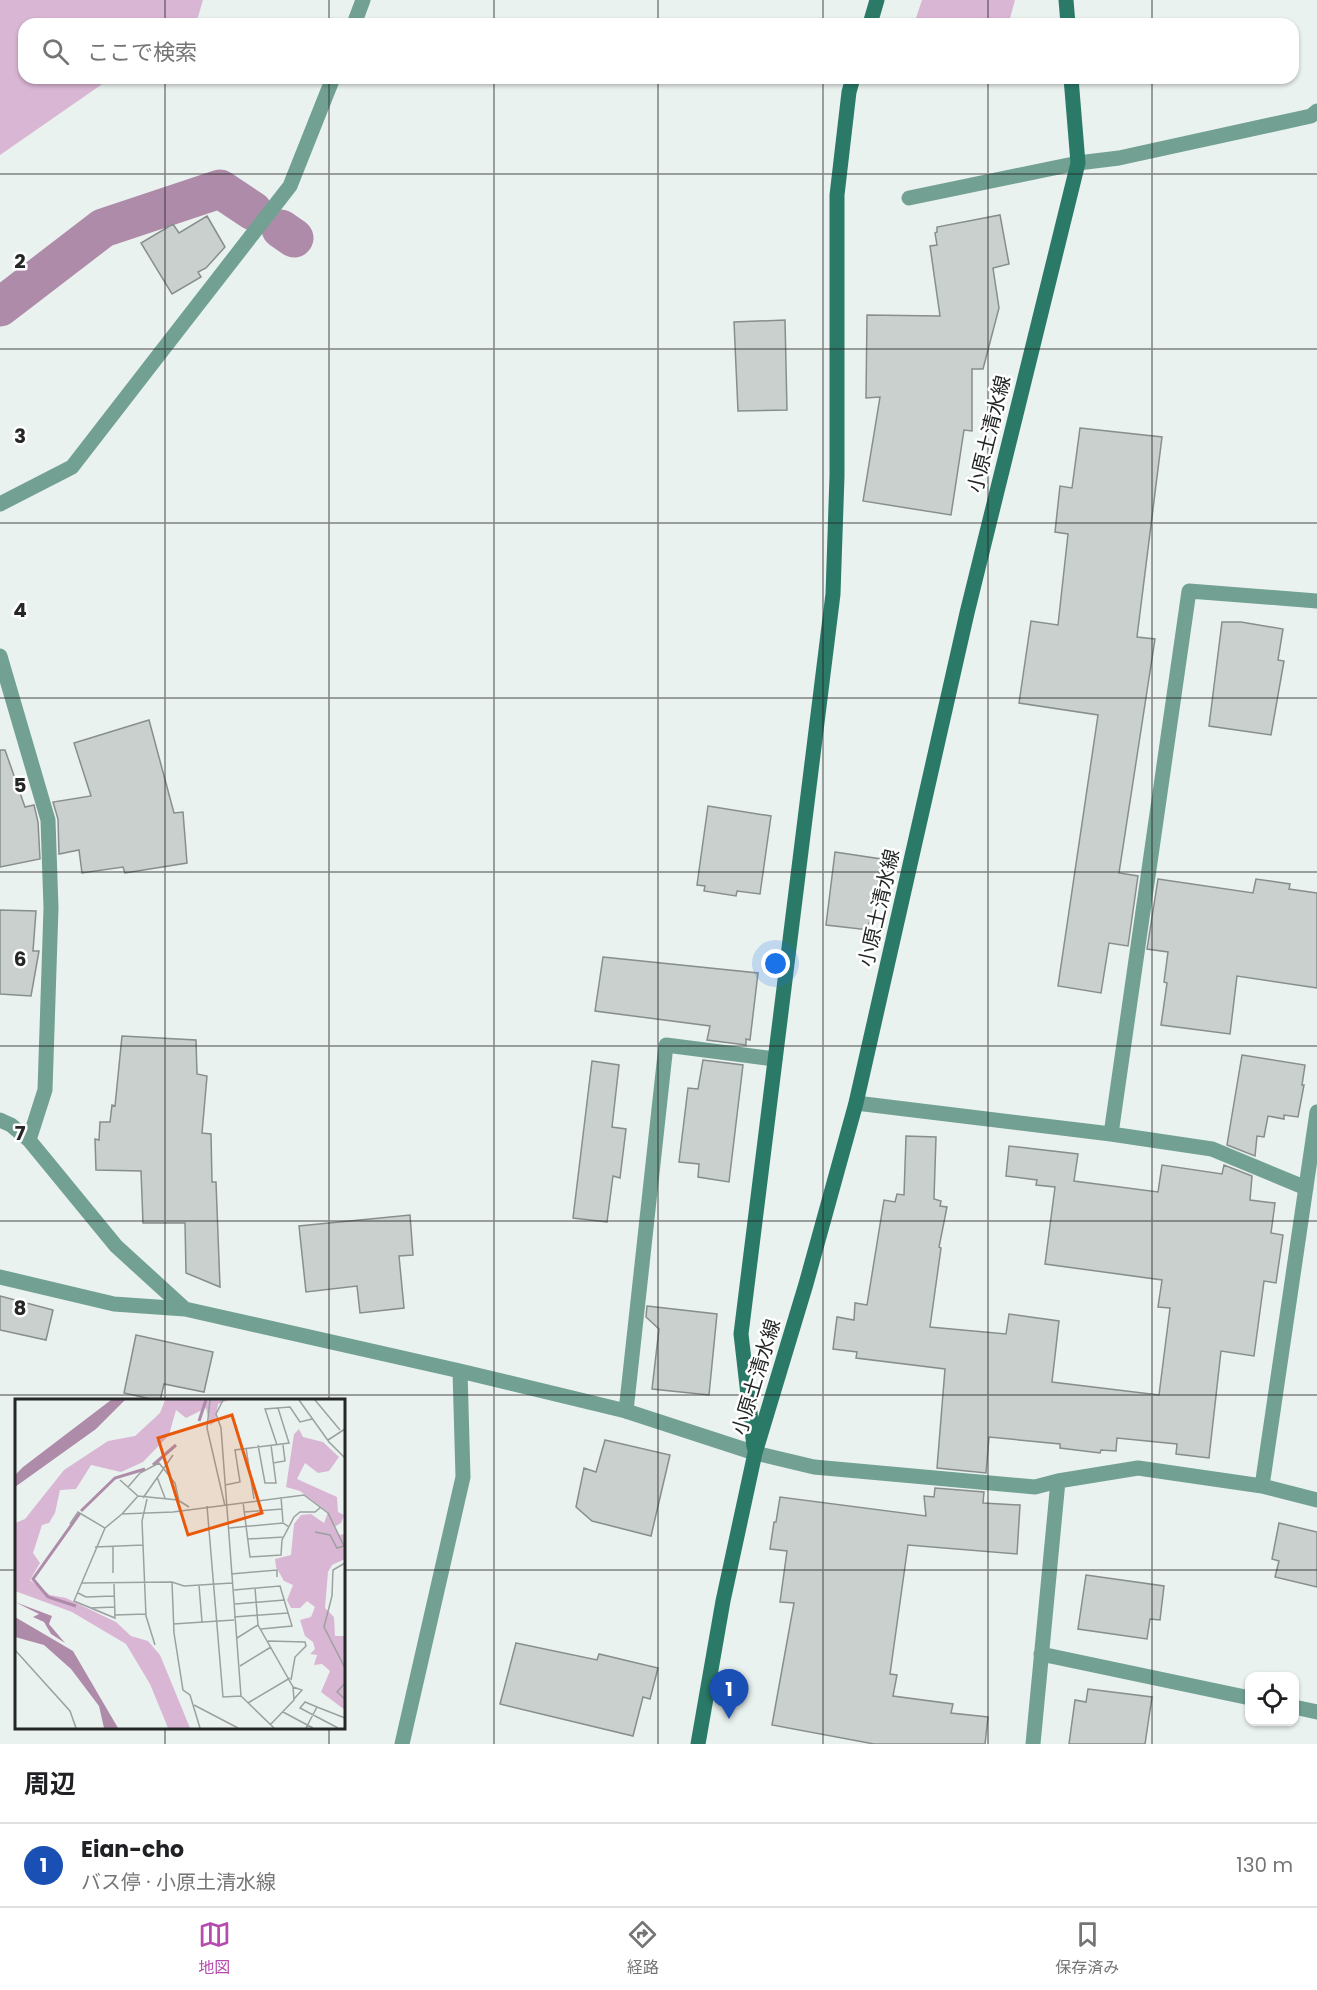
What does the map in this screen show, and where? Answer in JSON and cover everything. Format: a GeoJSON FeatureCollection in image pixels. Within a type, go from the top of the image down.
{"type":"FeatureCollection","features":[{"type":"Feature","properties":{"kind":"main road"},"geometry":{"type":"LineString","coordinates":[[872,18],[877,0]]}},
{"type":"Feature","properties":{"kind":"main road"},"geometry":{"type":"LineString","coordinates":[[1066,0],[1068,18]]}},
{"type":"Feature","properties":{"kind":"main road"},"geometry":{"type":"LineString","coordinates":[[755,1453],[741,1334],[833,594],[837,476],[837,195],[851,84]]}},
{"type":"Feature","properties":{"kind":"main road","name":"小原土清水線"},"geometry":{"type":"LineString","coordinates":[[698,1744],[723,1601],[755,1453],[806,1284],[856,1103],[967,612],[1078,163],[1071,84]]}},
{"type":"Feature","properties":{"kind":"street"},"geometry":{"type":"LineString","coordinates":[[356,18],[363,0]]}},
{"type":"Feature","properties":{"kind":"street"},"geometry":{"type":"LineString","coordinates":[[0,504],[72,467],[290,186],[331,84]]}},
{"type":"Feature","properties":{"kind":"street"},"geometry":{"type":"LineString","coordinates":[[909,198],[1078,163],[1119,158],[1311,116],[1317,111]]}},
{"type":"Feature","properties":{"kind":"street"},"geometry":{"type":"LineString","coordinates":[[1111,1134],[1189,591],[1317,601]]}},
{"type":"Feature","properties":{"kind":"street"},"geometry":{"type":"LineString","coordinates":[[0,656],[48,820],[51,908],[45,1090],[29,1140]]}},
{"type":"Feature","properties":{"kind":"street"},"geometry":{"type":"LineString","coordinates":[[626,1411],[666,1045],[775,1059]]}},
{"type":"Feature","properties":{"kind":"street"},"geometry":{"type":"LineString","coordinates":[[856,1103],[1111,1134],[1212,1149],[1306,1188]]}},
{"type":"Feature","properties":{"kind":"street"},"geometry":{"type":"LineString","coordinates":[[1262,1486],[1317,1112]]}},
{"type":"Feature","properties":{"kind":"street"},"geometry":{"type":"LineString","coordinates":[[0,1120],[11,1125],[29,1140],[116,1246],[186,1309]]}},
{"type":"Feature","properties":{"kind":"street"},"geometry":{"type":"LineString","coordinates":[[0,1277],[114,1304],[186,1309],[460,1371],[626,1411],[755,1453],[814,1467],[1035,1487],[1138,1468],[1262,1486],[1317,1500]]}},
{"type":"Feature","properties":{"kind":"street"},"geometry":{"type":"LineString","coordinates":[[402,1744],[463,1476],[460,1371]]}},
{"type":"Feature","properties":{"kind":"street"},"geometry":{"type":"LineString","coordinates":[[1033,1744],[1058,1481]]}},
{"type":"Feature","properties":{"kind":"street"},"geometry":{"type":"LineString","coordinates":[[1041,1654],[1245,1697]]}},
{"type":"Feature","properties":{"kind":"street"},"geometry":{"type":"LineString","coordinates":[[1299,1708],[1317,1712]]}},
{"type":"Feature","properties":{"kind":"shaded area"},"geometry":{"type":"Polygon","coordinates":[[[0,0],[203,0],[197,18],[18,18],[18,84],[102,84],[0,155],[0,0]]]}},
{"type":"Feature","properties":{"kind":"shaded area"},"geometry":{"type":"Polygon","coordinates":[[[922,0],[1015,0],[1010,18],[916,18],[922,0]]]}},
{"type":"Feature","properties":{"kind":"building"},"geometry":{"type":"Polygon","coordinates":[[[1000,215],[1009,264],[993,268],[999,308],[983,369],[972,369],[972,431],[964,430],[951,515],[863,501],[880,397],[866,398],[867,315],[940,316],[930,246],[937,245],[935,233],[937,227],[1000,215]]]}},
{"type":"Feature","properties":{"kind":"building"},"geometry":{"type":"Polygon","coordinates":[[[207,216],[225,247],[206,268],[198,272],[201,277],[172,294],[141,243],[173,224],[179,233],[207,216]]]}},
{"type":"Feature","properties":{"kind":"building"},"geometry":{"type":"Polygon","coordinates":[[[785,320],[787,410],[738,411],[734,322],[785,320]]]}},
{"type":"Feature","properties":{"kind":"building"},"geometry":{"type":"Polygon","coordinates":[[[1080,428],[1162,437],[1137,637],[1155,639],[1119,873],[1138,876],[1128,946],[1109,943],[1101,993],[1058,986],[1098,715],[1019,703],[1031,621],[1058,625],[1068,534],[1055,532],[1060,486],[1072,488],[1080,428]]]}},
{"type":"Feature","properties":{"kind":"building"},"geometry":{"type":"Polygon","coordinates":[[[1222,622],[1241,622],[1283,629],[1278,660],[1284,661],[1271,735],[1209,726],[1222,622]]]}},
{"type":"Feature","properties":{"kind":"building"},"geometry":{"type":"Polygon","coordinates":[[[149,720],[174,813],[183,812],[187,863],[125,873],[123,867],[82,873],[79,850],[59,854],[58,819],[53,802],[91,796],[74,743],[149,720]]]}},
{"type":"Feature","properties":{"kind":"building"},"geometry":{"type":"Polygon","coordinates":[[[0,750],[5,750],[25,807],[34,805],[38,822],[40,859],[0,867],[0,750]]]}},
{"type":"Feature","properties":{"kind":"building"},"geometry":{"type":"Polygon","coordinates":[[[708,806],[771,816],[760,894],[737,891],[736,896],[704,891],[705,886],[697,885],[708,806]]]}},
{"type":"Feature","properties":{"kind":"building"},"geometry":{"type":"Polygon","coordinates":[[[835,852],[881,859],[873,923],[869,923],[869,930],[826,925],[835,852]]]}},
{"type":"Feature","properties":{"kind":"building"},"geometry":{"type":"Polygon","coordinates":[[[1158,879],[1253,893],[1256,879],[1290,884],[1289,889],[1317,893],[1317,988],[1237,976],[1230,1034],[1161,1025],[1167,983],[1164,982],[1168,952],[1147,949],[1158,879]]]}},
{"type":"Feature","properties":{"kind":"building"},"geometry":{"type":"Polygon","coordinates":[[[0,910],[36,911],[33,951],[39,951],[31,996],[0,994],[0,910]]]}},
{"type":"Feature","properties":{"kind":"building"},"geometry":{"type":"Polygon","coordinates":[[[603,957],[758,973],[750,1040],[746,1039],[746,1045],[707,1040],[710,1026],[595,1011],[603,957]]]}},
{"type":"Feature","properties":{"kind":"building"},"geometry":{"type":"Polygon","coordinates":[[[122,1036],[196,1040],[197,1074],[207,1076],[202,1133],[211,1134],[212,1182],[216,1182],[220,1287],[186,1273],[185,1223],[143,1223],[141,1171],[96,1170],[95,1139],[99,1140],[100,1122],[110,1122],[112,1105],[115,1106],[122,1036]]]}},
{"type":"Feature","properties":{"kind":"building"},"geometry":{"type":"Polygon","coordinates":[[[1242,1055],[1305,1065],[1298,1117],[1284,1115],[1284,1119],[1268,1116],[1264,1137],[1257,1136],[1255,1156],[1227,1145],[1242,1055]]]}},
{"type":"Feature","properties":{"kind":"building"},"geometry":{"type":"Polygon","coordinates":[[[703,1060],[743,1065],[729,1182],[698,1177],[699,1164],[679,1162],[688,1088],[698,1089],[703,1060]]]}},
{"type":"Feature","properties":{"kind":"building"},"geometry":{"type":"Polygon","coordinates":[[[592,1061],[619,1065],[612,1127],[626,1129],[620,1178],[613,1176],[607,1222],[573,1218],[592,1061]]]}},
{"type":"Feature","properties":{"kind":"building"},"geometry":{"type":"Polygon","coordinates":[[[906,1136],[936,1137],[934,1199],[941,1201],[940,1206],[947,1207],[939,1247],[941,1248],[930,1327],[1006,1334],[1009,1314],[1059,1321],[1052,1382],[1159,1395],[1170,1308],[1158,1307],[1162,1280],[1045,1264],[1055,1187],[1036,1185],[1037,1180],[1006,1176],[1009,1146],[1078,1154],[1074,1181],[1158,1192],[1162,1165],[1222,1174],[1224,1165],[1252,1176],[1250,1200],[1275,1203],[1271,1233],[1283,1235],[1276,1283],[1264,1281],[1254,1356],[1221,1351],[1209,1458],[1176,1454],[1177,1444],[1117,1438],[1116,1451],[1101,1450],[1100,1453],[1060,1448],[1060,1444],[989,1437],[986,1473],[937,1468],[945,1369],[856,1358],[857,1352],[833,1349],[837,1317],[854,1320],[855,1303],[867,1305],[884,1200],[895,1202],[897,1194],[904,1195],[906,1136]]]}},
{"type":"Feature","properties":{"kind":"building"},"geometry":{"type":"Polygon","coordinates":[[[410,1215],[413,1255],[399,1256],[404,1308],[360,1313],[357,1286],[306,1292],[299,1226],[410,1215]]]}},
{"type":"Feature","properties":{"kind":"building"},"geometry":{"type":"Polygon","coordinates":[[[0,1296],[53,1310],[46,1340],[0,1330],[0,1296]]]}},
{"type":"Feature","properties":{"kind":"building"},"geometry":{"type":"Polygon","coordinates":[[[647,1306],[717,1314],[709,1395],[652,1389],[659,1329],[646,1317],[647,1306]]]}},
{"type":"Feature","properties":{"kind":"building"},"geometry":{"type":"Polygon","coordinates":[[[136,1335],[213,1352],[204,1392],[164,1384],[160,1399],[124,1393],[136,1335]]]}},
{"type":"Feature","properties":{"kind":"building"},"geometry":{"type":"Polygon","coordinates":[[[605,1440],[670,1455],[651,1536],[592,1521],[576,1507],[584,1468],[596,1472],[605,1440]]]}},
{"type":"Feature","properties":{"kind":"building"},"geometry":{"type":"Polygon","coordinates":[[[935,1488],[984,1492],[983,1503],[1020,1505],[1017,1554],[908,1545],[890,1674],[897,1675],[893,1696],[953,1704],[951,1713],[988,1717],[985,1744],[874,1744],[772,1725],[794,1603],[780,1602],[787,1551],[770,1549],[780,1497],[926,1516],[924,1496],[934,1497],[935,1488]]]}},
{"type":"Feature","properties":{"kind":"building"},"geometry":{"type":"Polygon","coordinates":[[[1279,1523],[1317,1532],[1317,1587],[1275,1577],[1279,1561],[1272,1559],[1279,1523]]]}},
{"type":"Feature","properties":{"kind":"building"},"geometry":{"type":"Polygon","coordinates":[[[1086,1575],[1164,1586],[1160,1620],[1150,1619],[1147,1639],[1078,1629],[1086,1575]]]}},
{"type":"Feature","properties":{"kind":"building"},"geometry":{"type":"Polygon","coordinates":[[[516,1643],[597,1660],[599,1654],[658,1668],[650,1699],[643,1697],[633,1736],[500,1704],[516,1643]]]}},
{"type":"Feature","properties":{"kind":"building"},"geometry":{"type":"Polygon","coordinates":[[[1088,1689],[1152,1697],[1145,1744],[1069,1744],[1075,1700],[1086,1702],[1088,1689]]]}},
{"type":"Feature","properties":{"kind":"waterway"},"geometry":{"type":"LineString","coordinates":[[0,307],[103,228],[220,189],[253,211]]}},
{"type":"Feature","properties":{"kind":"waterway"},"geometry":{"type":"LineString","coordinates":[[281,229],[294,238]]}},
{"type":"Feature","properties":{"kind":"place","name":"Eian-cho"},"geometry":{"type":"Point","coordinates":[729,1719]}}]}
